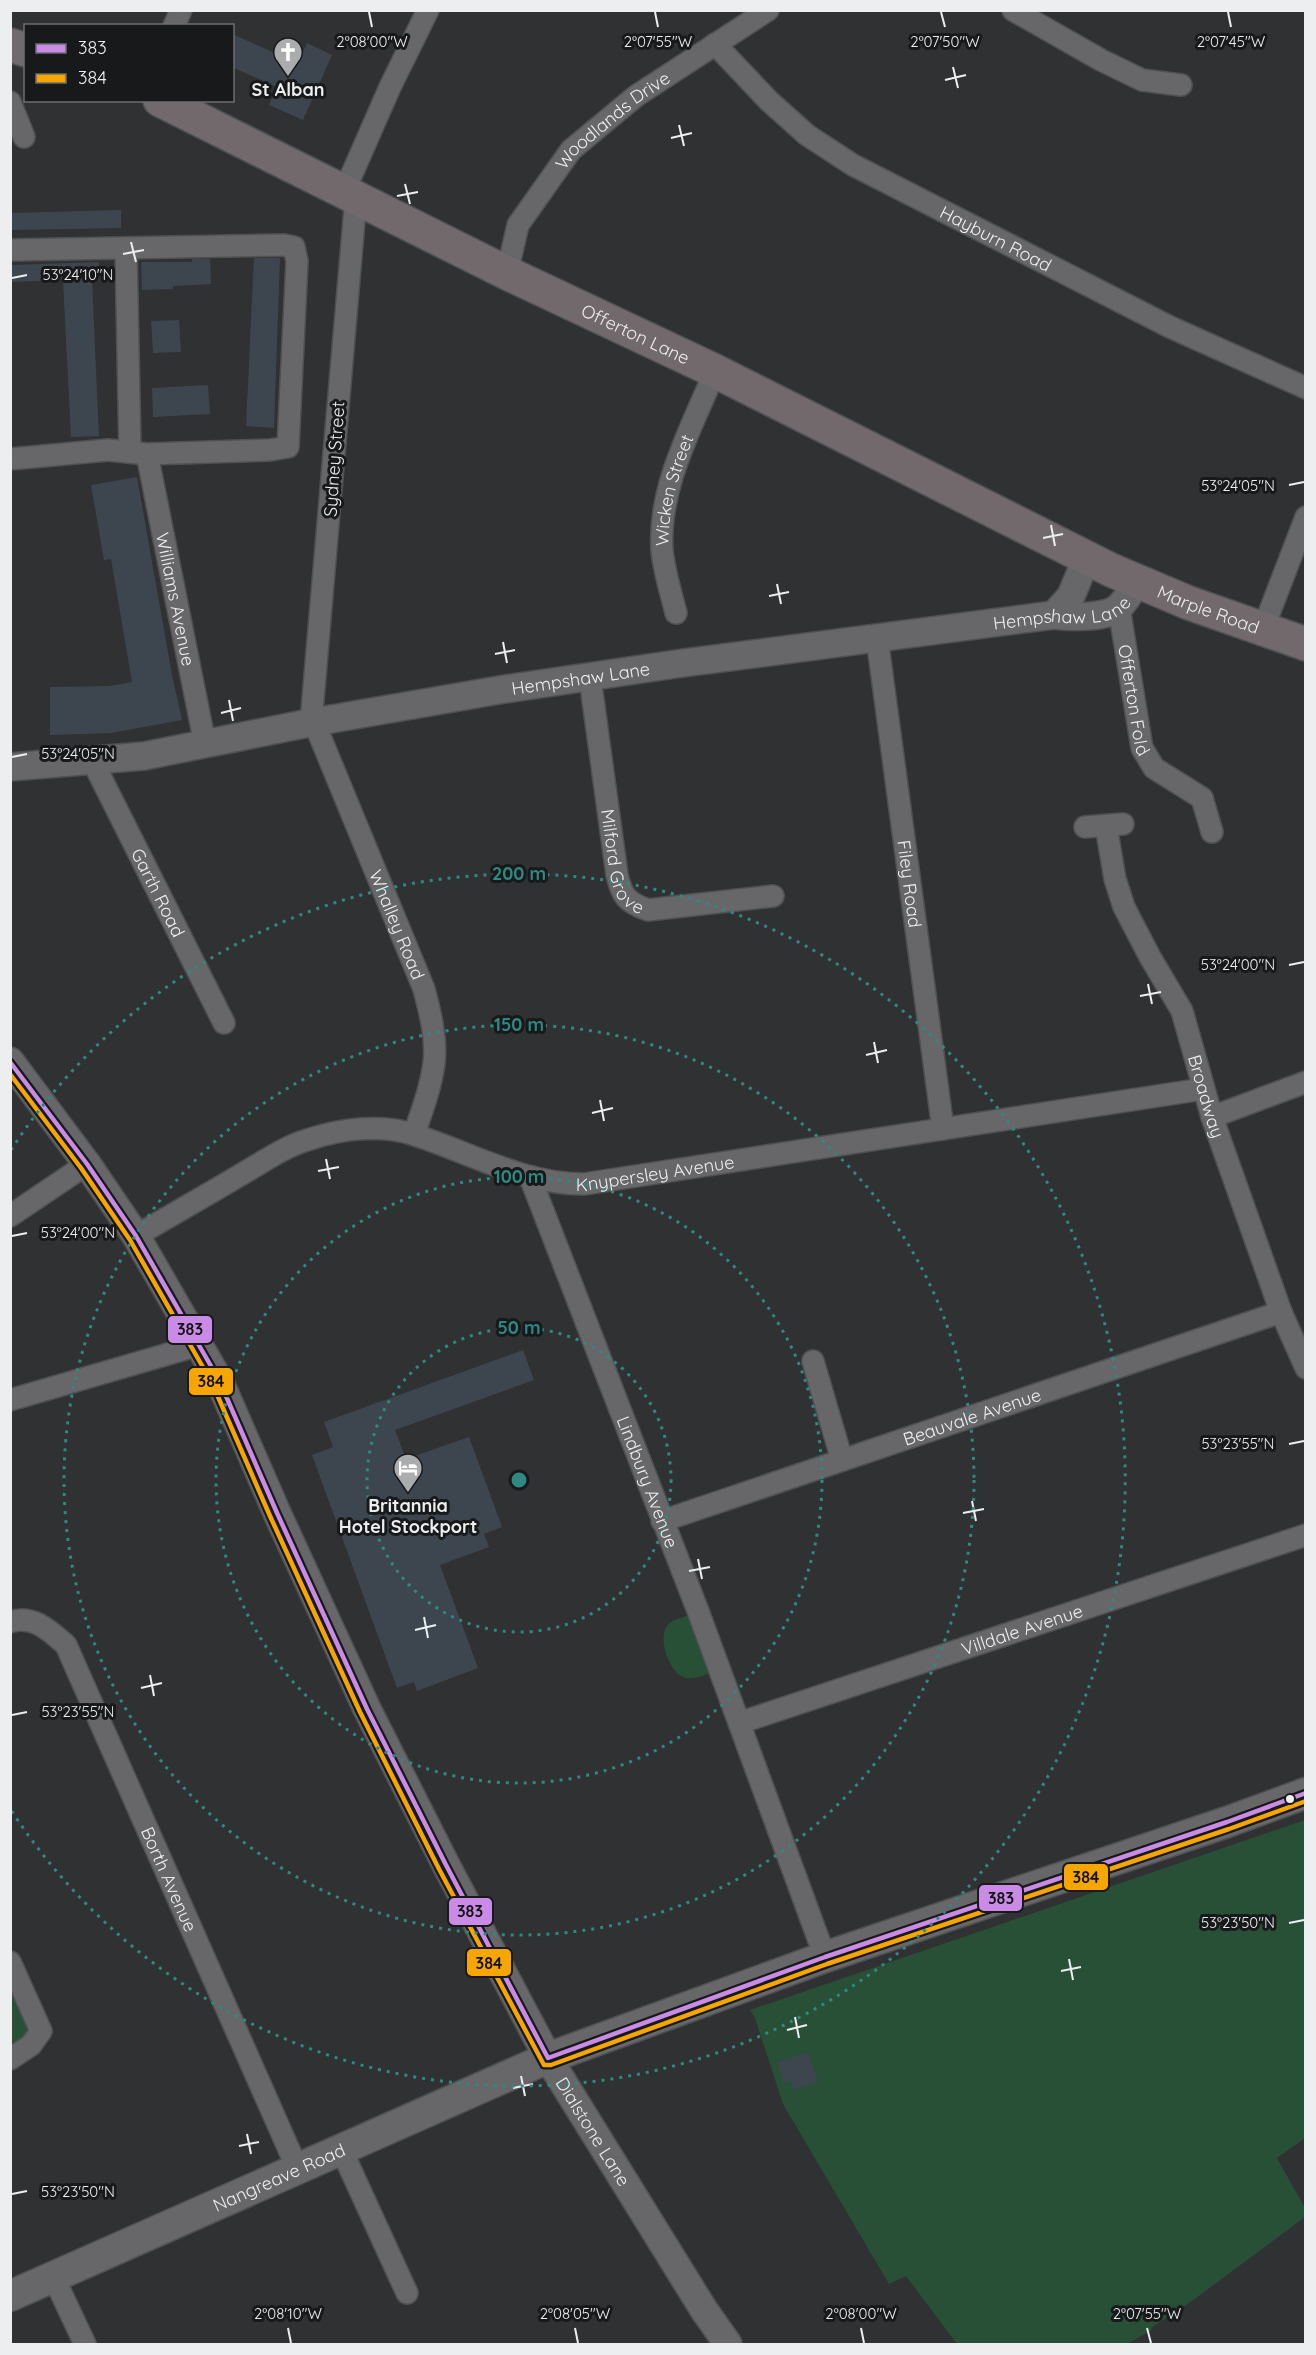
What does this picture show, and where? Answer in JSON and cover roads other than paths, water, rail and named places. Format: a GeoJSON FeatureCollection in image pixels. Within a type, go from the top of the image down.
{"type":"FeatureCollection","features":[{"type":"Feature","properties":{"kind":"main road","name":"Offerton Lane"},"geometry":{"type":"LineString","coordinates":[[164,102],[507,273],[716,371],[1112,570]]}},
{"type":"Feature","properties":{"kind":"main road","name":"Marple Road"},"geometry":{"type":"LineString","coordinates":[[1112,570],[1305,644]]}},
{"type":"Feature","properties":{"kind":"main road","name":"Nangreave Road"},"geometry":{"type":"LineString","coordinates":[[10,2296],[548,2058],[825,1957],[1227,1822],[1305,1793]]}},
{"type":"Feature","properties":{"kind":"street"},"geometry":{"type":"LineString","coordinates":[[175,24],[181,10]]}},
{"type":"Feature","properties":{"kind":"street","name":"Sydney Street"},"geometry":{"type":"LineString","coordinates":[[314,722],[312,711],[350,194],[390,87],[428,10]]}},
{"type":"Feature","properties":{"kind":"street","name":"Woodlands Drive"},"geometry":{"type":"LineString","coordinates":[[507,273],[518,225],[571,150],[636,96],[768,10]]}},
{"type":"Feature","properties":{"kind":"street"},"geometry":{"type":"LineString","coordinates":[[1012,10],[1101,60],[1142,80],[1181,86]]}},
{"type":"Feature","properties":{"kind":"street","name":"Hayburn Road"},"geometry":{"type":"LineString","coordinates":[[715,44],[769,101],[807,135],[853,165],[1170,327],[1305,388]]}},
{"type":"Feature","properties":{"kind":"street"},"geometry":{"type":"LineString","coordinates":[[10,102],[24,137]]}},
{"type":"Feature","properties":{"kind":"street"},"geometry":{"type":"LineString","coordinates":[[10,250],[284,245],[294,247],[297,261],[288,447],[270,450],[139,453],[108,450],[10,459]]}},
{"type":"Feature","properties":{"kind":"street","name":"Williams Avenue"},"geometry":{"type":"LineString","coordinates":[[126,248],[139,453],[205,744]]}},
{"type":"Feature","properties":{"kind":"street","name":"Wicken Street"},"geometry":{"type":"LineString","coordinates":[[676,613],[662,551],[664,509],[674,470],[716,371]]}},
{"type":"Feature","properties":{"kind":"street"},"geometry":{"type":"LineString","coordinates":[[1263,629],[1305,517]]}},
{"type":"Feature","properties":{"kind":"street"},"geometry":{"type":"LineString","coordinates":[[1054,615],[1071,596],[1112,570]]}},
{"type":"Feature","properties":{"kind":"street","name":"Hempshaw Lane"},"geometry":{"type":"LineString","coordinates":[[10,767],[93,762],[144,756],[436,700],[683,663],[1054,615],[1075,618],[1119,608],[1112,570]]}},
{"type":"Feature","properties":{"kind":"street","name":"Offerton Fold"},"geometry":{"type":"LineString","coordinates":[[1119,608],[1142,748],[1154,768],[1202,798],[1212,832]]}},
{"type":"Feature","properties":{"kind":"street","name":"Filey Road"},"geometry":{"type":"LineString","coordinates":[[877,638],[943,1129]]}},
{"type":"Feature","properties":{"kind":"street","name":"Milford Grove"},"geometry":{"type":"LineString","coordinates":[[590,678],[621,893],[633,904],[648,910],[773,896]]}},
{"type":"Feature","properties":{"kind":"street","name":"Whalley Road"},"geometry":{"type":"LineString","coordinates":[[314,722],[424,989],[431,1016],[434,1061],[429,1089],[414,1134]]}},
{"type":"Feature","properties":{"kind":"street","name":"Garth Road"},"geometry":{"type":"LineString","coordinates":[[93,762],[224,1023]]}},
{"type":"Feature","properties":{"kind":"street","name":"Broadway"},"geometry":{"type":"LineString","coordinates":[[1105,826],[1115,879],[1124,907],[1149,957],[1182,1011],[1212,1117],[1281,1312],[1305,1368]]}},
{"type":"Feature","properties":{"kind":"street","name":"Dialstone Lane"},"geometry":{"type":"LineString","coordinates":[[10,1061],[87,1164],[136,1236],[219,1380],[276,1513],[367,1710],[446,1865],[548,2058],[704,2310],[728,2344]]}},
{"type":"Feature","properties":{"kind":"street"},"geometry":{"type":"LineString","coordinates":[[1212,1117],[1305,1082]]}},
{"type":"Feature","properties":{"kind":"street","name":"Knypersley Avenue"},"geometry":{"type":"LineString","coordinates":[[136,1236],[305,1140],[339,1132],[368,1130],[414,1134],[481,1162],[530,1177],[564,1184],[616,1181],[1203,1089]]}},
{"type":"Feature","properties":{"kind":"street"},"geometry":{"type":"LineString","coordinates":[[10,1216],[87,1164]]}},
{"type":"Feature","properties":{"kind":"street","name":"Lindbury Avenue"},"geometry":{"type":"LineString","coordinates":[[530,1177],[698,1611],[825,1957]]}},
{"type":"Feature","properties":{"kind":"street","name":"Beauvale Avenue"},"geometry":{"type":"LineString","coordinates":[[662,1521],[1281,1312]]}},
{"type":"Feature","properties":{"kind":"street"},"geometry":{"type":"LineString","coordinates":[[10,1400],[199,1345]]}},
{"type":"Feature","properties":{"kind":"street"},"geometry":{"type":"LineString","coordinates":[[813,1361],[842,1460]]}},
{"type":"Feature","properties":{"kind":"street","name":"Villdale Avenue"},"geometry":{"type":"LineString","coordinates":[[739,1723],[1305,1535]]}},
{"type":"Feature","properties":{"kind":"street","name":"Borth Avenue"},"geometry":{"type":"LineString","coordinates":[[10,1622],[19,1619],[44,1625],[66,1645],[297,2170]]}},
{"type":"Feature","properties":{"kind":"street"},"geometry":{"type":"LineString","coordinates":[[10,1962],[41,2031],[31,2045],[10,2059]]}},
{"type":"Feature","properties":{"kind":"street"},"geometry":{"type":"LineString","coordinates":[[342,2151],[407,2293]]}},
{"type":"Feature","properties":{"kind":"street"},"geometry":{"type":"LineString","coordinates":[[53,2276],[85,2344]]}},
{"type":"Feature","properties":{"kind":"place","name":"St Alban"},"geometry":{"type":"Point","coordinates":[288,78]}},
{"type":"Feature","properties":{"kind":"place","name":"Britannia Hotel Stockport"},"geometry":{"type":"Point","coordinates":[408,1494]}}]}
